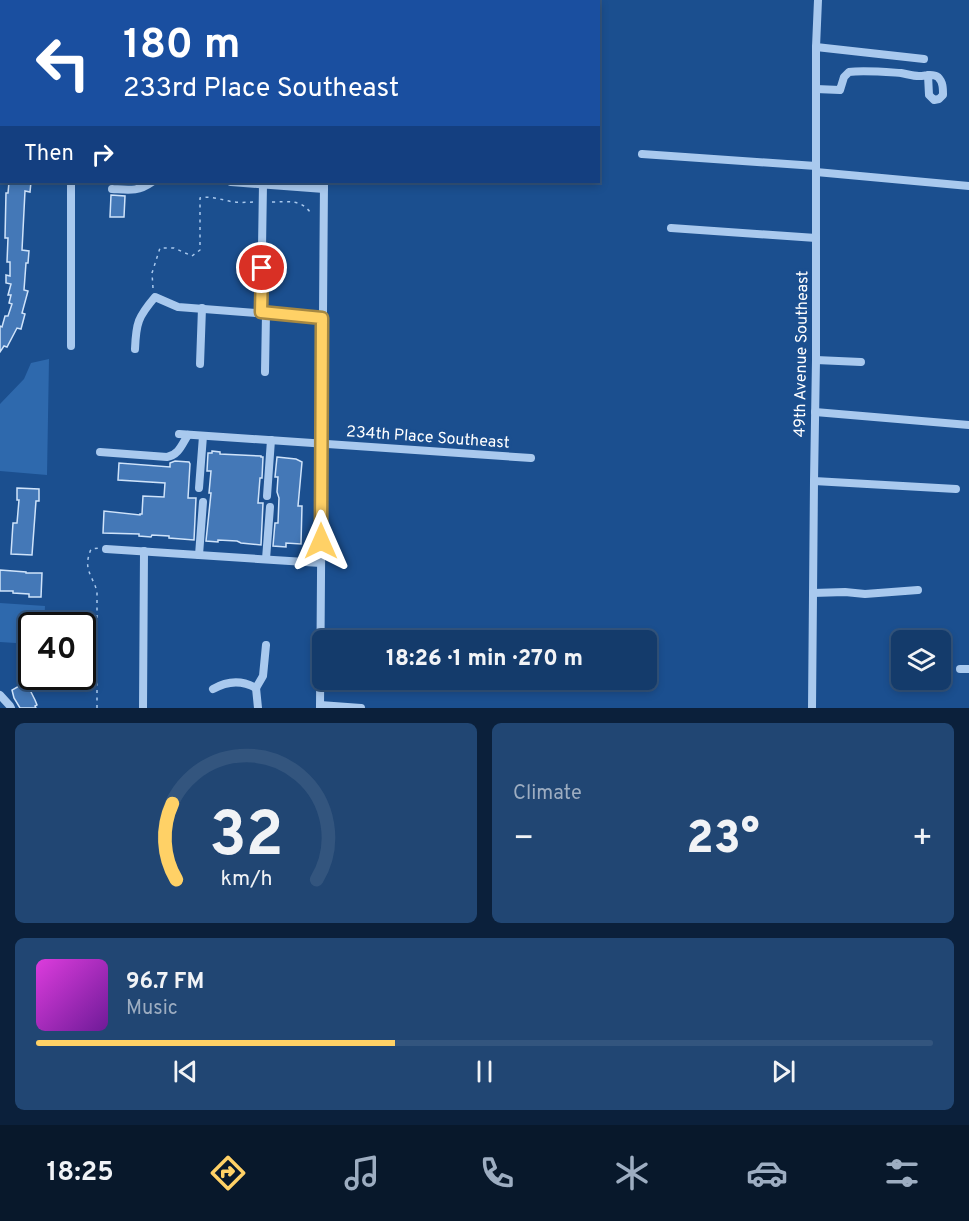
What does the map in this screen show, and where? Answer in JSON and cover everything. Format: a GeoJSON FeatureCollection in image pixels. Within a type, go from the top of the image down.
{"type":"FeatureCollection","features":[{"type":"Feature","properties":{"kind":"street","name":"49th Avenue Southeast"},"geometry":{"type":"LineString","coordinates":[[812,708],[818,0]]}},
{"type":"Feature","properties":{"kind":"street"},"geometry":{"type":"LineString","coordinates":[[816,47],[924,59]]}},
{"type":"Feature","properties":{"kind":"street"},"geometry":{"type":"LineString","coordinates":[[816,89],[840,90],[844,76],[849,72],[928,75]]}},
{"type":"Feature","properties":{"kind":"street"},"geometry":{"type":"LineString","coordinates":[[642,154],[816,169],[969,186]]}},
{"type":"Feature","properties":{"kind":"street"},"geometry":{"type":"LineString","coordinates":[[71,183],[71,346]]}},
{"type":"Feature","properties":{"kind":"street"},"geometry":{"type":"LineString","coordinates":[[112,189],[135,190],[151,183]]}},
{"type":"Feature","properties":{"kind":"street"},"geometry":{"type":"LineString","coordinates":[[247,183],[324,185],[320,707],[361,708]]}},
{"type":"Feature","properties":{"kind":"street"},"geometry":{"type":"LineString","coordinates":[[263,184],[265,372]]}},
{"type":"Feature","properties":{"kind":"street"},"geometry":{"type":"LineString","coordinates":[[670,228],[816,238]]}},
{"type":"Feature","properties":{"kind":"street"},"geometry":{"type":"LineString","coordinates":[[135,349],[136,327],[139,318],[155,297],[178,307],[322,318]]}},
{"type":"Feature","properties":{"kind":"street"},"geometry":{"type":"LineString","coordinates":[[200,364],[202,308]]}},
{"type":"Feature","properties":{"kind":"street"},"geometry":{"type":"LineString","coordinates":[[816,360],[861,362]]}},
{"type":"Feature","properties":{"kind":"street"},"geometry":{"type":"LineString","coordinates":[[815,412],[969,425]]}},
{"type":"Feature","properties":{"kind":"street","name":"234th Place Southeast"},"geometry":{"type":"LineString","coordinates":[[100,452],[172,456],[177,453],[183,435],[531,458]]}},
{"type":"Feature","properties":{"kind":"street"},"geometry":{"type":"LineString","coordinates":[[199,488],[203,436]]}},
{"type":"Feature","properties":{"kind":"street"},"geometry":{"type":"LineString","coordinates":[[267,496],[271,440]]}},
{"type":"Feature","properties":{"kind":"street"},"geometry":{"type":"LineString","coordinates":[[814,481],[956,489]]}},
{"type":"Feature","properties":{"kind":"street"},"geometry":{"type":"LineString","coordinates":[[199,555],[203,502]]}},
{"type":"Feature","properties":{"kind":"street"},"geometry":{"type":"LineString","coordinates":[[267,559],[270,507]]}},
{"type":"Feature","properties":{"kind":"street"},"geometry":{"type":"LineString","coordinates":[[106,549],[321,563]]}},
{"type":"Feature","properties":{"kind":"street"},"geometry":{"type":"LineString","coordinates":[[143,708],[144,551]]}},
{"type":"Feature","properties":{"kind":"street"},"geometry":{"type":"LineString","coordinates":[[813,593],[865,594],[918,591]]}},
{"type":"Feature","properties":{"kind":"street"},"geometry":{"type":"LineString","coordinates":[[258,708],[256,688],[263,676],[266,645]]}},
{"type":"Feature","properties":{"kind":"street"},"geometry":{"type":"LineString","coordinates":[[213,689],[224,682],[248,683],[256,688]]}},
{"type":"Feature","properties":{"kind":"street"},"geometry":{"type":"LineString","coordinates":[[0,696],[10,708]]}},
{"type":"Feature","properties":{"kind":"path"},"geometry":{"type":"LineString","coordinates":[[155,297],[152,273],[160,248],[174,248],[192,256],[200,250],[199,202],[201,198],[240,202],[301,203],[312,212]]}},
{"type":"Feature","properties":{"kind":"path"},"geometry":{"type":"LineString","coordinates":[[97,708],[97,591],[88,572],[87,563],[91,549],[106,549]]}},
{"type":"Feature","properties":{"kind":"shaded area"},"geometry":{"type":"Polygon","coordinates":[[[49,359],[47,475],[0,471],[0,404],[24,379],[31,363],[49,359]]]}},
{"type":"Feature","properties":{"kind":"shaded area"},"geometry":{"type":"Polygon","coordinates":[[[0,603],[45,606],[45,612],[18,612],[18,643],[0,642],[0,603]]]}},
{"type":"Feature","properties":{"kind":"building"},"geometry":{"type":"Polygon","coordinates":[[[9,183],[31,183],[30,192],[25,191],[22,250],[29,251],[24,290],[28,291],[22,313],[25,314],[21,329],[17,328],[7,347],[4,346],[0,352],[0,326],[2,327],[5,316],[8,316],[12,304],[9,303],[11,295],[8,295],[11,284],[6,283],[6,275],[10,276],[10,262],[7,262],[8,238],[5,238],[6,193],[8,193],[9,183]]]}},
{"type":"Feature","properties":{"kind":"building"},"geometry":{"type":"Polygon","coordinates":[[[111,195],[125,196],[124,217],[110,217],[111,195]]]}},
{"type":"Feature","properties":{"kind":"building"},"geometry":{"type":"Polygon","coordinates":[[[220,452],[220,454],[263,457],[258,503],[263,503],[261,545],[237,541],[206,541],[211,493],[209,493],[211,471],[207,471],[208,453],[220,452]]]}},
{"type":"Feature","properties":{"kind":"building"},"geometry":{"type":"Polygon","coordinates":[[[277,457],[302,462],[298,506],[302,506],[301,544],[286,543],[286,547],[273,546],[275,523],[278,523],[278,477],[275,477],[277,457]]]}},
{"type":"Feature","properties":{"kind":"building"},"geometry":{"type":"Polygon","coordinates":[[[175,461],[190,464],[188,498],[196,498],[194,540],[169,538],[169,536],[152,535],[151,537],[139,536],[139,534],[103,533],[104,511],[140,515],[142,514],[143,496],[164,497],[165,483],[118,480],[119,463],[170,467],[170,463],[175,461]]]}},
{"type":"Feature","properties":{"kind":"building"},"geometry":{"type":"Polygon","coordinates":[[[17,488],[39,489],[32,555],[11,554],[13,523],[17,523],[19,500],[17,500],[17,488]]]}},
{"type":"Feature","properties":{"kind":"building"},"geometry":{"type":"Polygon","coordinates":[[[0,570],[42,573],[41,597],[29,597],[29,594],[13,593],[13,591],[0,591],[0,570]]]}},
{"type":"Feature","properties":{"kind":"building"},"geometry":{"type":"Polygon","coordinates":[[[18,687],[18,690],[30,690],[37,705],[36,708],[20,708],[12,690],[18,687]]]}},
{"type":"Feature","properties":{"kind":"route"},"geometry":{"type":"LineString","coordinates":[[262,268],[261,312],[322,318],[321,541]]}}]}
